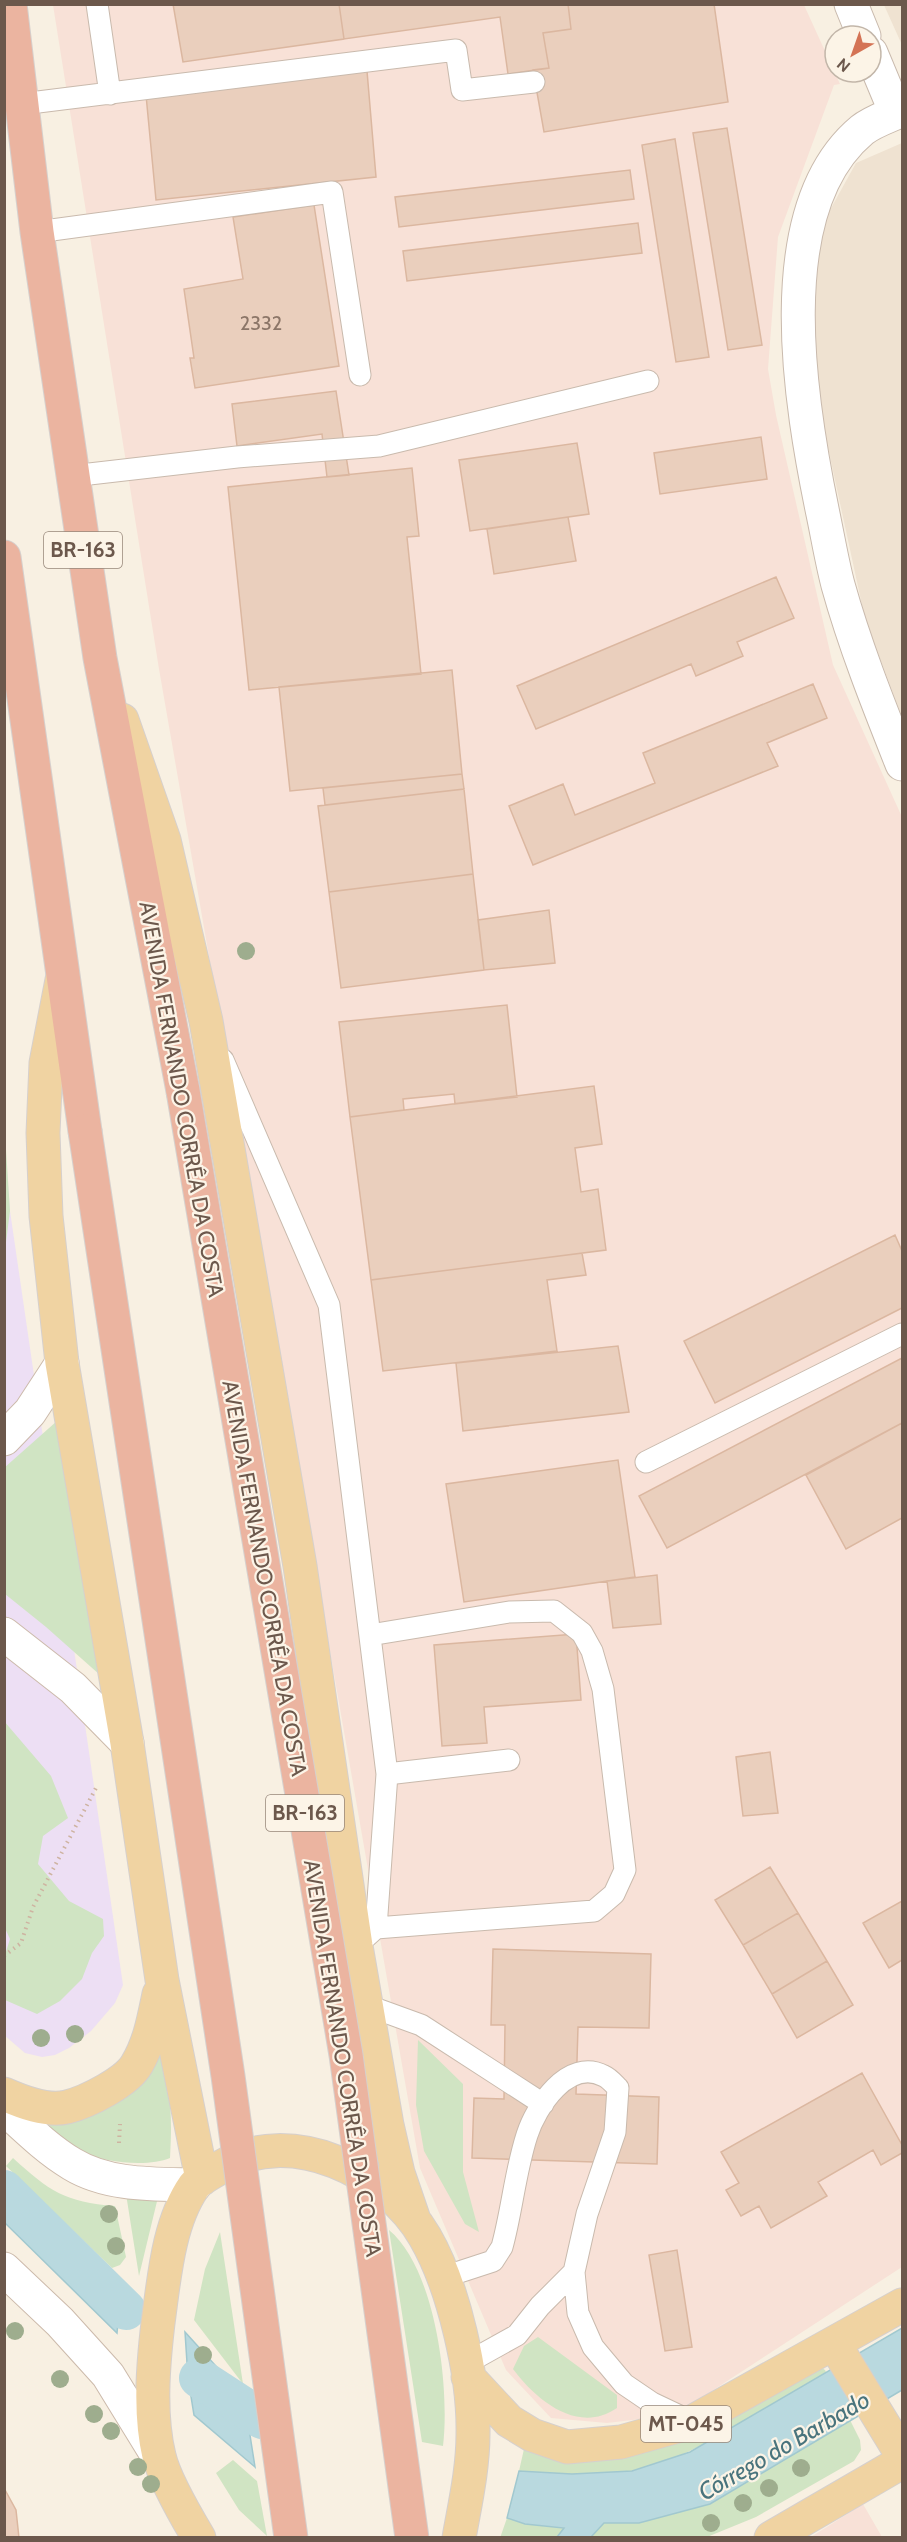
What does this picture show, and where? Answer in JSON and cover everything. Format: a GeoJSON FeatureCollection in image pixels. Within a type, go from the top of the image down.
{"type":"FeatureCollection","features":[{"type":"Feature","properties":{"kind":"highway","name":"AVENIDA FERNANDO CORRÊA DA COSTA"},"geometry":{"type":"LineString","coordinates":[[10,4],[13,95],[37,232],[100,658],[183,1091],[345,2055],[412,2538]]}},
{"type":"Feature","properties":{"kind":"highway"},"geometry":{"type":"LineString","coordinates":[[4,557],[85,1131],[228,2076],[291,2538]]}},
{"type":"Feature","properties":{"kind":"main road","name":"AVENIDA FERNANDO CORRÊA DA COSTA"},"geometry":{"type":"LineString","coordinates":[[100,658],[164,840],[206,1021],[366,1937],[366,2005],[389,2134],[398,2173],[414,2220]]}},
{"type":"Feature","properties":{"kind":"main road"},"geometry":{"type":"LineString","coordinates":[[63,975],[46,1063],[43,1134],[46,1216],[62,1363],[126,1743],[162,1980],[198,2182]]}},
{"type":"Feature","properties":{"kind":"main road"},"geometry":{"type":"LineString","coordinates":[[4,2094],[38,2106],[66,2107],[114,2086],[136,2067],[149,2038],[162,1980]]}},
{"type":"Feature","properties":{"kind":"main road"},"geometry":{"type":"LineString","coordinates":[[199,2538],[159,2458],[154,2395],[160,2306],[174,2234],[184,2205],[198,2182],[229,2162],[253,2153],[283,2152],[314,2155],[348,2166],[368,2177],[401,2205],[414,2220],[432,2250],[444,2277],[466,2370],[474,2434],[459,2538]]}},
{"type":"Feature","properties":{"kind":"main road","name":"MT-045"},"geometry":{"type":"LineString","coordinates":[[466,2370],[509,2421],[532,2435],[567,2447],[621,2442],[692,2422],[842,2356],[903,2305]]}},
{"type":"Feature","properties":{"kind":"main road"},"geometry":{"type":"LineString","coordinates":[[773,2537],[899,2452],[842,2356]]}},
{"type":"Feature","properties":{"kind":"street"},"geometry":{"type":"LineString","coordinates":[[850,4],[859,24]]}},
{"type":"Feature","properties":{"kind":"street"},"geometry":{"type":"LineString","coordinates":[[883,78],[899,112],[863,129],[848,144],[834,161],[814,205],[799,274],[799,341],[808,441],[838,585],[903,765]]}},
{"type":"Feature","properties":{"kind":"street"},"geometry":{"type":"LineString","coordinates":[[4,1439],[30,1412],[62,1363]]}},
{"type":"Feature","properties":{"kind":"street"},"geometry":{"type":"LineString","coordinates":[[4,1634],[74,1688],[126,1743]]}},
{"type":"Feature","properties":{"kind":"street"},"geometry":{"type":"LineString","coordinates":[[4,2108],[48,2148],[74,2166],[96,2175],[117,2180],[198,2182]]}},
{"type":"Feature","properties":{"kind":"street"},"geometry":{"type":"LineString","coordinates":[[4,2269],[60,2322],[108,2375],[159,2458]]}},
{"type":"Feature","properties":{"kind":"lane"},"geometry":{"type":"LineString","coordinates":[[97,4],[110,94]]}},
{"type":"Feature","properties":{"kind":"lane"},"geometry":{"type":"LineString","coordinates":[[13,95],[110,94],[456,50],[462,90],[534,81]]}},
{"type":"Feature","properties":{"kind":"lane"},"geometry":{"type":"LineString","coordinates":[[37,232],[332,192],[360,375]]}},
{"type":"Feature","properties":{"kind":"lane"},"geometry":{"type":"LineString","coordinates":[[72,476],[237,457],[379,446],[648,381]]}},
{"type":"Feature","properties":{"kind":"lane"},"geometry":{"type":"LineString","coordinates":[[206,1021],[329,1305],[387,1774],[366,1937],[594,1911],[615,1894],[625,1870],[603,1689],[592,1651],[582,1633],[554,1611],[520,1612],[370,1635]]}},
{"type":"Feature","properties":{"kind":"lane"},"geometry":{"type":"LineString","coordinates":[[646,1462],[903,1334]]}},
{"type":"Feature","properties":{"kind":"lane"},"geometry":{"type":"LineString","coordinates":[[387,1774],[509,1760]]}},
{"type":"Feature","properties":{"kind":"lane"},"geometry":{"type":"LineString","coordinates":[[366,2005],[421,2025],[543,2104]]}},
{"type":"Feature","properties":{"kind":"lane"},"geometry":{"type":"LineString","coordinates":[[444,2277],[493,2261],[502,2247],[527,2134],[543,2104],[566,2077],[587,2071],[604,2076],[618,2088],[615,2132],[587,2214],[574,2272],[578,2313],[593,2347],[624,2384],[652,2403],[692,2422]]}},
{"type":"Feature","properties":{"kind":"lane"},"geometry":{"type":"LineString","coordinates":[[466,2370],[517,2335],[540,2306],[574,2272]]}},
{"type":"Feature","properties":{"kind":"path"},"geometry":{"type":"LineString","coordinates":[[4,1956],[21,1943],[33,1907],[97,1786]]}},
{"type":"Feature","properties":{"kind":"path"},"geometry":{"type":"LineString","coordinates":[[119,2114],[119,2153]]}},
{"type":"Feature","properties":{"kind":"shaded area"},"geometry":{"type":"Polygon","coordinates":[[[53,5],[804,5],[823,47],[823,84],[840,84],[834,85],[778,237],[768,369],[776,415],[833,665],[902,817],[902,2267],[675,2415],[607,2423],[551,2418],[506,2370],[420,2168],[159,669],[53,5]]]}},
{"type":"Feature","properties":{"kind":"shaded area"},"geometry":{"type":"Polygon","coordinates":[[[884,5],[902,5],[902,45],[884,5]]]}},
{"type":"Feature","properties":{"kind":"shaded area"},"geometry":{"type":"Polygon","coordinates":[[[902,143],[902,717],[865,619],[824,429],[809,294],[825,219],[856,163],[902,143]]]}},
{"type":"Feature","properties":{"kind":"shaded area"},"geometry":{"type":"Polygon","coordinates":[[[4,1134],[10,1211],[123,1985],[115,2003],[91,2031],[69,2048],[55,2055],[42,2057],[25,2053],[4,2035],[4,1134]]]}},
{"type":"Feature","properties":{"kind":"shaded area"},"geometry":{"type":"Polygon","coordinates":[[[863,2504],[882,2537],[811,2537],[863,2504]]]}},
{"type":"Feature","properties":{"kind":"green space"},"geometry":{"type":"Polygon","coordinates":[[[5,1134],[10,1211],[4,1250],[5,1134]]]}},
{"type":"Feature","properties":{"kind":"green space"},"geometry":{"type":"Polygon","coordinates":[[[57,1421],[109,1683],[5,1594],[4,1468],[57,1421]]]}},
{"type":"Feature","properties":{"kind":"green space"},"geometry":{"type":"Polygon","coordinates":[[[4,1721],[51,1776],[68,1818],[43,1836],[38,1864],[69,1901],[103,1919],[104,1936],[92,1953],[82,1979],[60,2001],[37,2014],[5,2000],[5,1955],[10,1939],[4,1926],[4,1721]]]}},
{"type":"Feature","properties":{"kind":"green space"},"geometry":{"type":"Polygon","coordinates":[[[418,2040],[463,2084],[463,2172],[479,2232],[465,2224],[424,2151],[416,2105],[418,2040]]]}},
{"type":"Feature","properties":{"kind":"green space"},"geometry":{"type":"Polygon","coordinates":[[[160,2054],[167,2080],[170,2106],[170,2158],[137,2163],[96,2157],[60,2142],[47,2131],[40,2117],[160,2054]]]}},
{"type":"Feature","properties":{"kind":"green space"},"geometry":{"type":"Polygon","coordinates":[[[13,2158],[37,2179],[59,2193],[70,2198],[115,2206],[126,2257],[120,2265],[112,2268],[6,2166],[13,2158]]]}},
{"type":"Feature","properties":{"kind":"green space"},"geometry":{"type":"Polygon","coordinates":[[[159,2193],[139,2276],[126,2194],[159,2193]]]}},
{"type":"Feature","properties":{"kind":"green space"},"geometry":{"type":"Polygon","coordinates":[[[389,2230],[405,2248],[429,2300],[441,2362],[444,2393],[443,2446],[422,2442],[389,2230]]]}},
{"type":"Feature","properties":{"kind":"green space"},"geometry":{"type":"Polygon","coordinates":[[[220,2232],[243,2384],[194,2320],[205,2269],[220,2232]]]}},
{"type":"Feature","properties":{"kind":"green space"},"geometry":{"type":"Polygon","coordinates":[[[538,2337],[617,2395],[617,2408],[588,2418],[573,2416],[559,2410],[533,2392],[513,2369],[524,2346],[538,2337]]]}},
{"type":"Feature","properties":{"kind":"green space"},"geometry":{"type":"Polygon","coordinates":[[[818,2365],[825,2370],[860,2440],[861,2450],[854,2461],[756,2517],[707,2537],[591,2537],[604,2523],[639,2523],[710,2504],[823,2436],[797,2390],[698,2447],[655,2465],[605,2475],[519,2471],[524,2449],[564,2453],[818,2365]]]}},
{"type":"Feature","properties":{"kind":"green space"},"geometry":{"type":"Polygon","coordinates":[[[233,2460],[257,2481],[267,2536],[239,2510],[216,2473],[233,2460]]]}},
{"type":"Feature","properties":{"kind":"green space"},"geometry":{"type":"Polygon","coordinates":[[[507,2518],[525,2524],[565,2528],[557,2537],[500,2538],[507,2518]]]}},
{"type":"Feature","properties":{"kind":"water"},"geometry":{"type":"Polygon","coordinates":[[[4,2176],[121,2289],[117,2333],[5,2223],[4,2176]]]}},
{"type":"Feature","properties":{"kind":"water"},"geometry":{"type":"Polygon","coordinates":[[[902,2328],[902,2390],[710,2504],[639,2523],[604,2523],[591,2537],[557,2537],[564,2528],[525,2524],[507,2518],[519,2471],[572,2474],[632,2471],[690,2452],[902,2328]]]}},
{"type":"Feature","properties":{"kind":"water"},"geometry":{"type":"Polygon","coordinates":[[[185,2332],[244,2397],[255,2467],[194,2415],[188,2378],[185,2332]]]}},
{"type":"Feature","properties":{"kind":"building"},"geometry":{"type":"Polygon","coordinates":[[[173,4],[339,4],[344,39],[183,62],[173,4]]]}},
{"type":"Feature","properties":{"kind":"building"},"geometry":{"type":"Polygon","coordinates":[[[339,4],[568,4],[571,29],[543,33],[549,68],[508,74],[500,17],[344,39],[339,4]]]}},
{"type":"Feature","properties":{"kind":"building"},"geometry":{"type":"Polygon","coordinates":[[[568,4],[714,4],[728,102],[544,132],[533,70],[549,68],[543,33],[571,29],[568,4]]]}},
{"type":"Feature","properties":{"kind":"building"},"geometry":{"type":"Polygon","coordinates":[[[367,71],[376,177],[156,200],[146,95],[367,71]]]}},
{"type":"Feature","properties":{"kind":"building"},"geometry":{"type":"Polygon","coordinates":[[[727,128],[762,345],[728,350],[693,133],[727,128]]]}},
{"type":"Feature","properties":{"kind":"building"},"geometry":{"type":"Polygon","coordinates":[[[675,139],[709,357],[676,362],[642,145],[675,139]]]}},
{"type":"Feature","properties":{"kind":"building"},"geometry":{"type":"Polygon","coordinates":[[[630,170],[634,199],[399,227],[395,197],[630,170]]]}},
{"type":"Feature","properties":{"kind":"building"},"geometry":{"type":"Polygon","coordinates":[[[314,205],[339,366],[195,388],[190,358],[194,358],[184,289],[243,279],[233,217],[314,205]]]}},
{"type":"Feature","properties":{"kind":"building"},"geometry":{"type":"Polygon","coordinates":[[[638,223],[642,253],[407,281],[403,251],[638,223]]]}},
{"type":"Feature","properties":{"kind":"building"},"geometry":{"type":"Polygon","coordinates":[[[336,391],[349,475],[327,477],[322,434],[237,446],[232,404],[336,391]]]}},
{"type":"Feature","properties":{"kind":"building"},"geometry":{"type":"Polygon","coordinates":[[[761,437],[767,479],[660,494],[654,453],[761,437]]]}},
{"type":"Feature","properties":{"kind":"building"},"geometry":{"type":"Polygon","coordinates":[[[577,443],[589,514],[470,531],[459,460],[577,443]]]}},
{"type":"Feature","properties":{"kind":"building"},"geometry":{"type":"Polygon","coordinates":[[[412,468],[419,536],[407,537],[421,674],[249,690],[228,487],[412,468]]]}},
{"type":"Feature","properties":{"kind":"building"},"geometry":{"type":"Polygon","coordinates":[[[568,517],[576,561],[494,574],[487,529],[568,517]]]}},
{"type":"Feature","properties":{"kind":"building"},"geometry":{"type":"Polygon","coordinates":[[[776,577],[794,618],[737,642],[743,656],[696,676],[691,664],[536,729],[517,686],[776,577]]]}},
{"type":"Feature","properties":{"kind":"building"},"geometry":{"type":"Polygon","coordinates":[[[452,670],[462,774],[290,791],[279,687],[452,670]]]}},
{"type":"Feature","properties":{"kind":"building"},"geometry":{"type":"Polygon","coordinates":[[[813,684],[827,718],[767,743],[778,766],[533,865],[509,806],[563,784],[575,815],[655,783],[643,753],[813,684]]]}},
{"type":"Feature","properties":{"kind":"building"},"geometry":{"type":"Polygon","coordinates":[[[462,774],[464,789],[325,805],[323,788],[462,774]]]}},
{"type":"Feature","properties":{"kind":"building"},"geometry":{"type":"Polygon","coordinates":[[[464,789],[473,874],[329,892],[318,806],[464,789]]]}},
{"type":"Feature","properties":{"kind":"building"},"geometry":{"type":"Polygon","coordinates":[[[473,874],[484,970],[341,988],[329,892],[473,874]]]}},
{"type":"Feature","properties":{"kind":"building"},"geometry":{"type":"Polygon","coordinates":[[[549,910],[555,963],[484,970],[478,920],[549,910]]]}},
{"type":"Feature","properties":{"kind":"building"},"geometry":{"type":"Polygon","coordinates":[[[507,1005],[517,1097],[455,1104],[454,1094],[403,1099],[404,1110],[350,1117],[339,1022],[507,1005]]]}},
{"type":"Feature","properties":{"kind":"building"},"geometry":{"type":"Polygon","coordinates":[[[594,1086],[602,1144],[575,1148],[581,1192],[598,1189],[606,1250],[371,1280],[350,1117],[594,1086]]]}},
{"type":"Feature","properties":{"kind":"building"},"geometry":{"type":"Polygon","coordinates":[[[895,1235],[902,1251],[902,1308],[715,1403],[684,1341],[895,1235]]]}},
{"type":"Feature","properties":{"kind":"building"},"geometry":{"type":"Polygon","coordinates":[[[582,1253],[586,1275],[547,1280],[557,1351],[383,1371],[371,1280],[582,1253]]]}},
{"type":"Feature","properties":{"kind":"building"},"geometry":{"type":"Polygon","coordinates":[[[618,1346],[629,1412],[463,1431],[456,1363],[618,1346]]]}},
{"type":"Feature","properties":{"kind":"building"},"geometry":{"type":"Polygon","coordinates":[[[902,1358],[902,1423],[667,1548],[639,1496],[902,1358]]]}},
{"type":"Feature","properties":{"kind":"building"},"geometry":{"type":"Polygon","coordinates":[[[902,1423],[902,1518],[846,1549],[806,1475],[902,1423]]]}},
{"type":"Feature","properties":{"kind":"building"},"geometry":{"type":"Polygon","coordinates":[[[618,1460],[635,1577],[464,1602],[446,1484],[618,1460]]]}},
{"type":"Feature","properties":{"kind":"building"},"geometry":{"type":"Polygon","coordinates":[[[657,1575],[661,1624],[613,1628],[607,1581],[657,1575]]]}},
{"type":"Feature","properties":{"kind":"building"},"geometry":{"type":"Polygon","coordinates":[[[576,1634],[581,1700],[484,1707],[487,1743],[442,1746],[434,1645],[576,1634]]]}},
{"type":"Feature","properties":{"kind":"building"},"geometry":{"type":"Polygon","coordinates":[[[770,1752],[778,1813],[743,1816],[736,1757],[770,1752]]]}},
{"type":"Feature","properties":{"kind":"building"},"geometry":{"type":"Polygon","coordinates":[[[770,1867],[798,1913],[743,1945],[715,1900],[770,1867]]]}},
{"type":"Feature","properties":{"kind":"building"},"geometry":{"type":"Polygon","coordinates":[[[902,1901],[902,1960],[889,1968],[863,1923],[902,1901]]]}},
{"type":"Feature","properties":{"kind":"building"},"geometry":{"type":"Polygon","coordinates":[[[798,1913],[827,1961],[772,1994],[743,1945],[798,1913]]]}},
{"type":"Feature","properties":{"kind":"building"},"geometry":{"type":"Polygon","coordinates":[[[493,1949],[651,1954],[649,2028],[578,2027],[576,2094],[659,2097],[657,2164],[472,2158],[474,2098],[504,2099],[505,2025],[491,2025],[493,1949]]]}},
{"type":"Feature","properties":{"kind":"building"},"geometry":{"type":"Polygon","coordinates":[[[827,1961],[853,2005],[797,2038],[772,1994],[827,1961]]]}},
{"type":"Feature","properties":{"kind":"building"},"geometry":{"type":"Polygon","coordinates":[[[862,2073],[902,2145],[902,2153],[881,2165],[873,2150],[818,2182],[827,2196],[771,2228],[759,2206],[741,2216],[726,2190],[739,2183],[721,2152],[862,2073]]]}},
{"type":"Feature","properties":{"kind":"building"},"geometry":{"type":"Polygon","coordinates":[[[677,2250],[692,2347],[665,2351],[649,2255],[677,2250]]]}},
{"type":"Feature","properties":{"kind":"building"},"geometry":{"type":"Polygon","coordinates":[[[4,2488],[16,2510],[19,2538],[4,2538],[4,2488]]]}},
{"type":"Feature","properties":{"kind":"waterway","name":"Córrego do Barbado"},"geometry":{"type":"LineString","coordinates":[[4,2190],[126,2310]]}},
{"type":"Feature","properties":{"kind":"waterway","name":"Córrego do Barbado"},"geometry":{"type":"LineString","coordinates":[[199,2378],[262,2419]]}}]}
